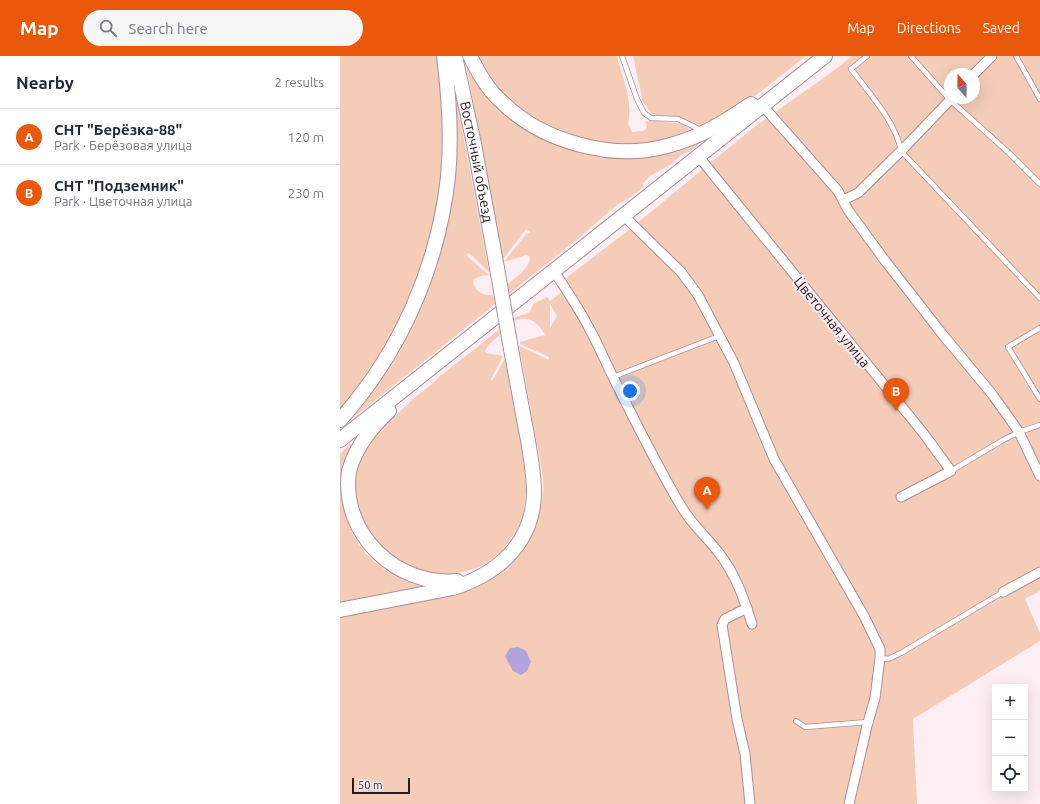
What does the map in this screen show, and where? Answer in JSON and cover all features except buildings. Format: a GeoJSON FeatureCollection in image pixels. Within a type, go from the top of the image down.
{"type":"FeatureCollection","features":[{"type":"Feature","properties":{"kind":"main road"},"geometry":{"type":"LineString","coordinates":[[340,420],[356,402],[376,375],[403,329],[423,282],[435,245],[448,177],[448,98],[444,56]]}},
{"type":"Feature","properties":{"kind":"main road","name":"Восточный объезд"},"geometry":{"type":"LineString","coordinates":[[455,56],[474,144],[532,465],[534,494],[533,507],[526,529],[514,549],[504,561]]}},
{"type":"Feature","properties":{"kind":"main road"},"geometry":{"type":"LineString","coordinates":[[470,56],[493,93],[513,112],[528,123],[543,131],[579,145],[622,150],[642,150],[666,146],[706,132],[758,100],[816,56]]}},
{"type":"Feature","properties":{"kind":"main road"},"geometry":{"type":"LineString","coordinates":[[340,440],[624,216],[703,162],[763,106],[825,56]]}},
{"type":"Feature","properties":{"kind":"main road"},"geometry":{"type":"LineString","coordinates":[[454,350],[367,433],[359,446],[349,472],[348,500],[350,513],[360,535],[381,558],[392,566],[418,577],[431,581],[456,581],[482,573],[504,561]]}},
{"type":"Feature","properties":{"kind":"main road"},"geometry":{"type":"LineString","coordinates":[[340,610],[453,588],[481,577],[504,561]]}},
{"type":"Feature","properties":{"kind":"street"},"geometry":{"type":"LineString","coordinates":[[980,68],[992,56]]}},
{"type":"Feature","properties":{"kind":"street"},"geometry":{"type":"LineString","coordinates":[[843,200],[858,193],[946,104]]}},
{"type":"Feature","properties":{"kind":"street"},"geometry":{"type":"LineString","coordinates":[[763,106],[838,191],[848,210],[883,258],[943,335],[992,394],[1019,432],[1040,476]]}},
{"type":"Feature","properties":{"kind":"street","name":"Цветочная улица"},"geometry":{"type":"LineString","coordinates":[[703,162],[924,434],[951,471]]}},
{"type":"Feature","properties":{"kind":"street"},"geometry":{"type":"LineString","coordinates":[[624,216],[671,262],[689,282],[705,306],[734,364],[774,458],[864,616],[880,649],[874,698],[849,804]]}},
{"type":"Feature","properties":{"kind":"street"},"geometry":{"type":"LineString","coordinates":[[554,271],[590,329],[613,377],[682,508],[730,569],[739,586],[752,624]]}},
{"type":"Feature","properties":{"kind":"street"},"geometry":{"type":"LineString","coordinates":[[901,497],[951,471]]}},
{"type":"Feature","properties":{"kind":"street"},"geometry":{"type":"LineString","coordinates":[[1003,592],[1040,572]]}},
{"type":"Feature","properties":{"kind":"street"},"geometry":{"type":"LineString","coordinates":[[747,608],[725,619],[722,625],[737,719],[745,754],[750,804]]}},
{"type":"Feature","properties":{"kind":"lane"},"geometry":{"type":"LineString","coordinates":[[622,56],[637,99],[644,113],[651,118],[678,119],[706,132]]}},
{"type":"Feature","properties":{"kind":"lane"},"geometry":{"type":"LineString","coordinates":[[867,56],[851,69],[891,125],[900,142],[901,151],[1040,298]]}},
{"type":"Feature","properties":{"kind":"lane"},"geometry":{"type":"LineString","coordinates":[[911,56],[944,91]]}},
{"type":"Feature","properties":{"kind":"lane"},"geometry":{"type":"LineString","coordinates":[[1016,56],[1040,99]]}},
{"type":"Feature","properties":{"kind":"lane"},"geometry":{"type":"LineString","coordinates":[[956,104],[1040,184]]}},
{"type":"Feature","properties":{"kind":"lane"},"geometry":{"type":"LineString","coordinates":[[1040,328],[1008,347],[1040,398]]}},
{"type":"Feature","properties":{"kind":"lane"},"geometry":{"type":"LineString","coordinates":[[613,377],[719,336]]}},
{"type":"Feature","properties":{"kind":"lane"},"geometry":{"type":"LineString","coordinates":[[951,471],[1003,440],[1019,432],[1040,425]]}},
{"type":"Feature","properties":{"kind":"lane"},"geometry":{"type":"LineString","coordinates":[[880,658],[888,659],[901,653],[1003,592]]}},
{"type":"Feature","properties":{"kind":"lane"},"geometry":{"type":"LineString","coordinates":[[796,721],[805,727],[868,722]]}},
{"type":"Feature","properties":{"kind":"shaded area"},"geometry":{"type":"Polygon","coordinates":[[[340,56],[440,56],[443,143],[441,172],[434,222],[425,260],[398,326],[372,368],[340,411],[340,56]]]}},
{"type":"Feature","properties":{"kind":"shaded area"},"geometry":{"type":"Polygon","coordinates":[[[476,56],[617,56],[628,98],[628,124],[632,132],[643,131],[647,128],[646,122],[649,120],[683,124],[689,129],[688,133],[680,137],[644,144],[611,144],[570,136],[531,118],[516,107],[495,87],[476,56]]]}},
{"type":"Feature","properties":{"kind":"shaded area"},"geometry":{"type":"Polygon","coordinates":[[[633,56],[806,56],[751,99],[704,127],[674,116],[652,114],[643,102],[633,56]]]}},
{"type":"Feature","properties":{"kind":"shaded area"},"geometry":{"type":"Polygon","coordinates":[[[852,56],[1040,56],[1040,591],[1025,599],[1040,633],[1040,641],[913,719],[917,804],[340,804],[340,614],[480,584],[495,576],[518,555],[528,542],[535,528],[543,498],[543,481],[519,346],[549,360],[549,357],[520,344],[520,342],[545,335],[539,326],[529,319],[519,319],[514,321],[514,318],[530,312],[533,304],[547,297],[550,301],[562,292],[557,285],[630,229],[753,128],[852,56]],[[550,304],[550,328],[557,316],[550,304]]]}},
{"type":"Feature","properties":{"kind":"shaded area"},"geometry":{"type":"Polygon","coordinates":[[[466,63],[478,82],[574,149],[700,143],[691,151],[682,154],[673,163],[650,176],[643,183],[644,187],[618,204],[580,237],[509,294],[508,284],[524,270],[529,264],[530,260],[529,256],[526,255],[504,262],[526,234],[530,232],[526,229],[503,259],[466,63]]]}},
{"type":"Feature","properties":{"kind":"shaded area"},"geometry":{"type":"Polygon","coordinates":[[[457,102],[489,272],[469,253],[466,255],[490,275],[480,276],[473,280],[473,284],[477,290],[483,294],[493,295],[495,304],[344,425],[418,310],[455,104],[457,102]]]}},
{"type":"Feature","properties":{"kind":"shaded area"},"geometry":{"type":"Polygon","coordinates":[[[499,330],[500,335],[489,344],[485,351],[486,353],[503,356],[491,379],[492,381],[505,359],[524,464],[526,491],[523,516],[517,530],[502,551],[480,567],[455,574],[431,574],[404,566],[372,541],[356,507],[355,469],[367,447],[381,430],[413,399],[499,330]]]}},
{"type":"Feature","properties":{"kind":"shaded area"},"geometry":{"type":"Polygon","coordinates":[[[350,444],[352,445],[342,474],[346,515],[352,533],[373,561],[406,580],[426,585],[426,587],[340,603],[340,454],[350,444]]]}},
{"type":"Feature","properties":{"kind":"shaded area"},"geometry":{"type":"Polygon","coordinates":[[[518,647],[526,651],[531,662],[527,671],[521,675],[513,671],[505,656],[510,648],[518,647]]]}},
{"type":"Feature","properties":{"kind":"place","name":"СНТ \"Подземник\""},"geometry":{"type":"Point","coordinates":[896,411]}},
{"type":"Feature","properties":{"kind":"place","name":"СНТ \"Берёзка-88\""},"geometry":{"type":"Point","coordinates":[707,510]}}]}
